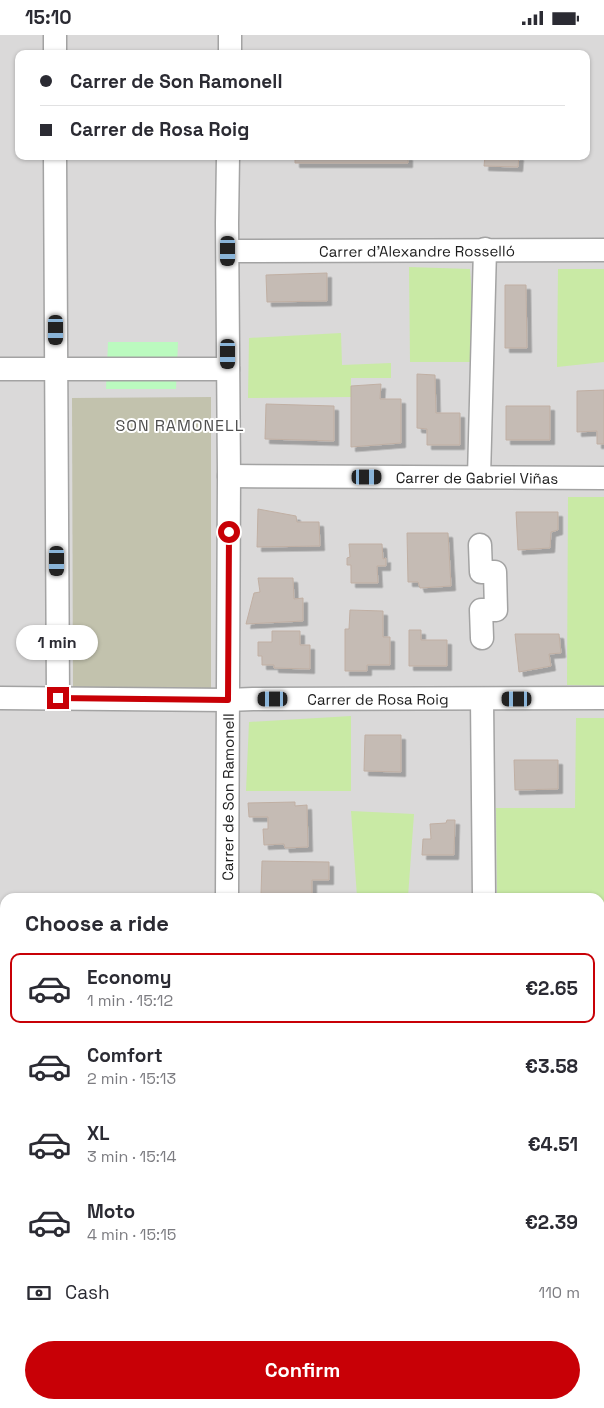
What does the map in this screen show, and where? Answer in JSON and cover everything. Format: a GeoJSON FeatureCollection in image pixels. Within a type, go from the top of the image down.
{"type":"FeatureCollection","features":[{"type":"Feature","properties":{"kind":"street"},"geometry":{"type":"LineString","coordinates":[[55,35],[55,50]]}},
{"type":"Feature","properties":{"kind":"street"},"geometry":{"type":"LineString","coordinates":[[230,35],[230,50]]}},
{"type":"Feature","properties":{"kind":"street"},"geometry":{"type":"LineString","coordinates":[[55,160],[58,698]]}},
{"type":"Feature","properties":{"kind":"street","name":"Carrer de Son Ramonell"},"geometry":{"type":"LineString","coordinates":[[227,893],[228,160]]}},
{"type":"Feature","properties":{"kind":"street"},"geometry":{"type":"LineString","coordinates":[[480,477],[484,249]]}},
{"type":"Feature","properties":{"kind":"street","name":"Carrer d'Alexandre Rosselló"},"geometry":{"type":"LineString","coordinates":[[228,251],[604,250]]}},
{"type":"Feature","properties":{"kind":"street"},"geometry":{"type":"LineString","coordinates":[[0,369],[228,369]]}},
{"type":"Feature","properties":{"kind":"street","name":"Carrer de Gabriel Viñas"},"geometry":{"type":"LineString","coordinates":[[229,476],[604,478]]}},
{"type":"Feature","properties":{"kind":"street"},"geometry":{"type":"LineString","coordinates":[[480,545],[481,572],[495,572],[496,610],[481,610],[482,637]]}},
{"type":"Feature","properties":{"kind":"street","name":"Carrer de Rosa Roig"},"geometry":{"type":"LineString","coordinates":[[0,698],[228,700],[604,698]]}},
{"type":"Feature","properties":{"kind":"street"},"geometry":{"type":"LineString","coordinates":[[482,699],[484,893]]}},
{"type":"Feature","properties":{"kind":"shaded area"},"geometry":{"type":"Polygon","coordinates":[[[0,35],[604,35],[604,893],[0,893],[0,35]]]}},
{"type":"Feature","properties":{"kind":"shaded area"},"geometry":{"type":"Polygon","coordinates":[[[211,397],[211,688],[73,688],[72,398],[211,397]]]}},
{"type":"Feature","properties":{"kind":"green space"},"geometry":{"type":"Polygon","coordinates":[[[409,267],[470,269],[477,362],[410,362],[409,267]]]}},
{"type":"Feature","properties":{"kind":"green space"},"geometry":{"type":"Polygon","coordinates":[[[558,269],[604,269],[604,362],[557,367],[558,269]]]}},
{"type":"Feature","properties":{"kind":"green space"},"geometry":{"type":"Polygon","coordinates":[[[341,333],[342,365],[391,363],[391,378],[351,378],[351,397],[248,398],[249,338],[341,333]]]}},
{"type":"Feature","properties":{"kind":"green space"},"geometry":{"type":"Polygon","coordinates":[[[108,342],[178,342],[176,389],[106,389],[108,342]]]}},
{"type":"Feature","properties":{"kind":"green space"},"geometry":{"type":"Polygon","coordinates":[[[568,497],[604,497],[604,686],[567,685],[568,497]]]}},
{"type":"Feature","properties":{"kind":"green space"},"geometry":{"type":"Polygon","coordinates":[[[351,716],[351,791],[246,791],[249,722],[351,716]]]}},
{"type":"Feature","properties":{"kind":"green space"},"geometry":{"type":"Polygon","coordinates":[[[576,718],[604,718],[604,893],[497,893],[496,808],[575,808],[576,718]]]}},
{"type":"Feature","properties":{"kind":"green space"},"geometry":{"type":"Polygon","coordinates":[[[351,811],[414,814],[408,893],[357,893],[351,811]]]}},
{"type":"Feature","properties":{"kind":"building"},"geometry":{"type":"Polygon","coordinates":[[[295,160],[408,160],[408,163],[295,163],[295,160]]]}},
{"type":"Feature","properties":{"kind":"building"},"geometry":{"type":"Polygon","coordinates":[[[485,160],[519,160],[518,167],[484,166],[485,160]]]}},
{"type":"Feature","properties":{"kind":"building"},"geometry":{"type":"Polygon","coordinates":[[[327,273],[327,301],[267,302],[266,275],[327,273]]]}},
{"type":"Feature","properties":{"kind":"building"},"geometry":{"type":"Polygon","coordinates":[[[505,285],[526,285],[527,348],[505,348],[505,285]]]}},
{"type":"Feature","properties":{"kind":"building"},"geometry":{"type":"Polygon","coordinates":[[[417,374],[435,375],[436,413],[460,413],[460,445],[427,445],[427,429],[417,428],[417,374]]]}},
{"type":"Feature","properties":{"kind":"building"},"geometry":{"type":"Polygon","coordinates":[[[381,384],[380,399],[401,399],[401,443],[351,447],[351,386],[381,384]]]}},
{"type":"Feature","properties":{"kind":"building"},"geometry":{"type":"Polygon","coordinates":[[[604,390],[604,444],[597,444],[597,431],[577,432],[577,391],[604,390]]]}},
{"type":"Feature","properties":{"kind":"building"},"geometry":{"type":"Polygon","coordinates":[[[266,404],[334,406],[334,441],[265,439],[266,404]]]}},
{"type":"Feature","properties":{"kind":"building"},"geometry":{"type":"Polygon","coordinates":[[[506,406],[550,406],[550,440],[506,440],[506,406]]]}},
{"type":"Feature","properties":{"kind":"building"},"geometry":{"type":"Polygon","coordinates":[[[258,509],[296,516],[297,522],[319,522],[320,546],[257,547],[258,509]]]}},
{"type":"Feature","properties":{"kind":"building"},"geometry":{"type":"Polygon","coordinates":[[[516,512],[558,512],[558,530],[551,532],[550,548],[518,550],[516,512]]]}},
{"type":"Feature","properties":{"kind":"building"},"geometry":{"type":"Polygon","coordinates":[[[407,533],[448,533],[451,586],[420,588],[418,582],[408,582],[407,533]]]}},
{"type":"Feature","properties":{"kind":"building"},"geometry":{"type":"Polygon","coordinates":[[[349,544],[382,544],[383,559],[386,558],[386,566],[377,566],[378,583],[351,583],[351,565],[347,565],[347,558],[350,557],[349,544]]]}},
{"type":"Feature","properties":{"kind":"building"},"geometry":{"type":"Polygon","coordinates":[[[258,578],[293,578],[294,599],[303,598],[303,621],[246,624],[254,593],[260,592],[258,578]]]}},
{"type":"Feature","properties":{"kind":"building"},"geometry":{"type":"Polygon","coordinates":[[[350,610],[383,611],[383,637],[390,637],[390,665],[367,665],[367,671],[345,671],[345,629],[349,629],[350,610]]]}},
{"type":"Feature","properties":{"kind":"building"},"geometry":{"type":"Polygon","coordinates":[[[409,630],[421,630],[421,640],[447,640],[447,666],[409,666],[409,630]]]}},
{"type":"Feature","properties":{"kind":"building"},"geometry":{"type":"Polygon","coordinates":[[[272,631],[300,631],[300,645],[310,645],[310,669],[274,668],[274,665],[262,665],[262,656],[258,656],[258,642],[272,642],[272,631]]]}},
{"type":"Feature","properties":{"kind":"building"},"geometry":{"type":"Polygon","coordinates":[[[515,634],[559,634],[561,653],[549,654],[551,666],[519,672],[515,634]]]}},
{"type":"Feature","properties":{"kind":"building"},"geometry":{"type":"Polygon","coordinates":[[[365,735],[401,735],[401,772],[364,771],[365,735]]]}},
{"type":"Feature","properties":{"kind":"building"},"geometry":{"type":"Polygon","coordinates":[[[514,760],[558,760],[558,789],[515,790],[514,760]]]}},
{"type":"Feature","properties":{"kind":"building"},"geometry":{"type":"Polygon","coordinates":[[[295,802],[295,806],[307,805],[308,847],[285,848],[284,844],[264,845],[263,829],[268,829],[268,817],[249,817],[248,803],[295,802]]]}},
{"type":"Feature","properties":{"kind":"building"},"geometry":{"type":"Polygon","coordinates":[[[447,820],[455,820],[454,855],[422,855],[423,839],[431,839],[430,824],[446,823],[447,820]]]}},
{"type":"Feature","properties":{"kind":"building"},"geometry":{"type":"Polygon","coordinates":[[[262,861],[329,862],[329,880],[312,880],[312,893],[261,893],[262,861]]]}},
{"type":"Feature","properties":{"kind":"district","name":"SON RAMONELL"},"geometry":{"type":"Point","coordinates":[180,425]}},
{"type":"Feature","properties":{"kind":"route"},"geometry":{"type":"LineString","coordinates":[[58,698],[228,700],[229,532]]}}]}
